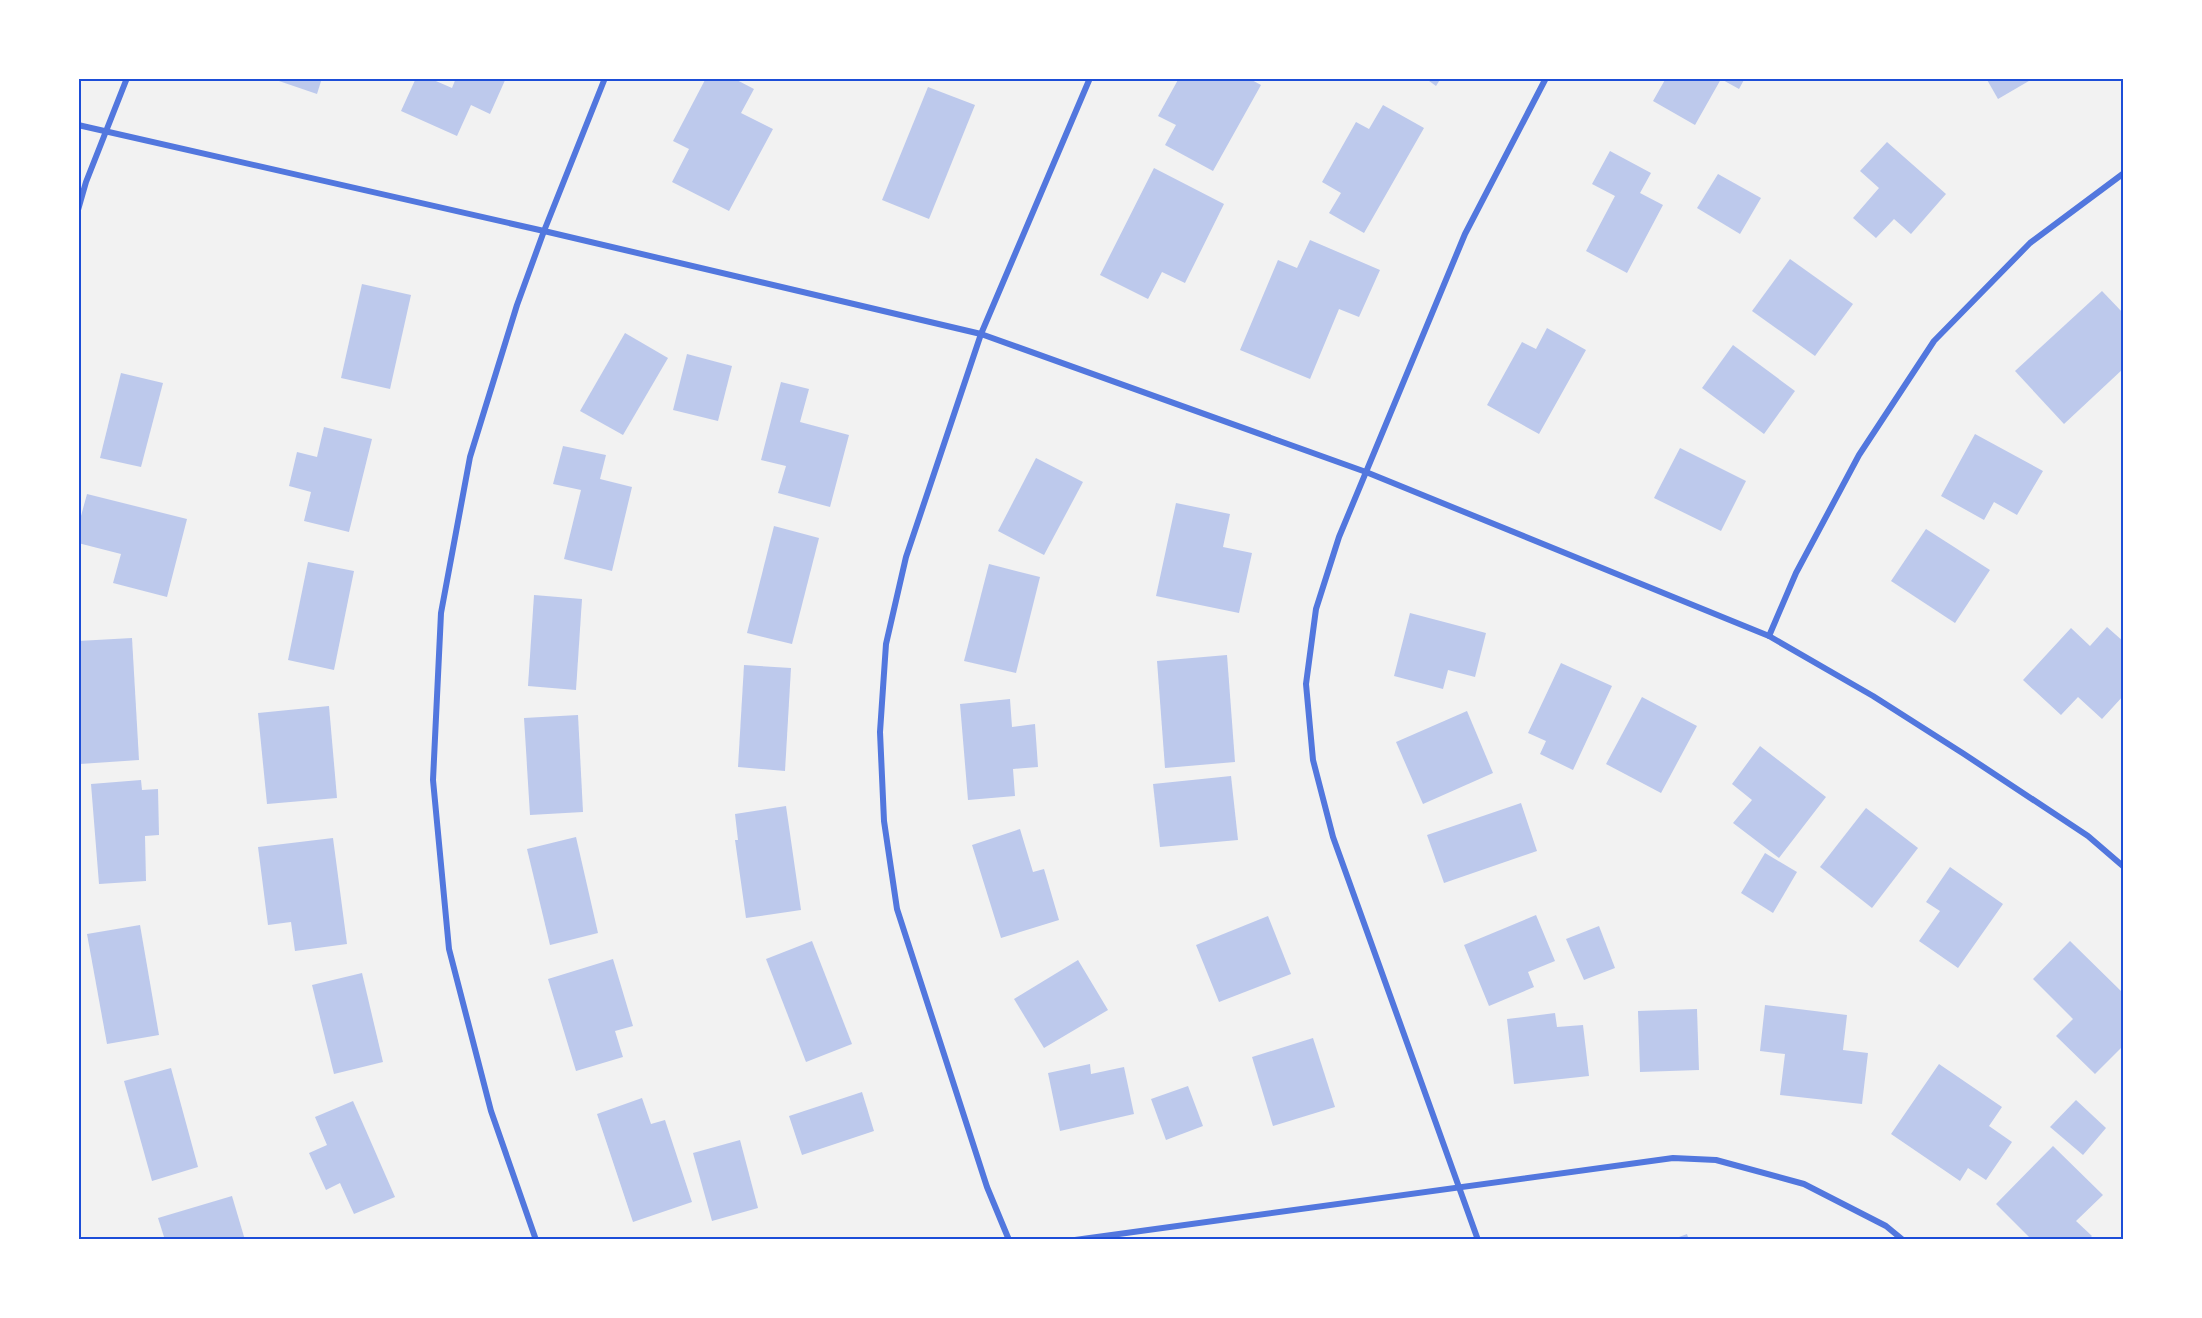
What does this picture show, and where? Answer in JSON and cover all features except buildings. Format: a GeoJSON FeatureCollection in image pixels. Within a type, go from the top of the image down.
{"type":"FeatureCollection","features":[{"type":"Feature","properties":{"kind":"street"},"geometry":{"type":"LineString","coordinates":[[78,210],[86,182],[127,78]]}},
{"type":"Feature","properties":{"kind":"street"},"geometry":{"type":"LineString","coordinates":[[536,1240],[491,1112],[449,949],[433,780],[441,612],[470,458],[517,305],[605,78]]}},
{"type":"Feature","properties":{"kind":"street"},"geometry":{"type":"LineString","coordinates":[[1009,1240],[987,1187],[897,909],[884,822],[880,732],[886,644],[906,557],[981,334],[1090,78]]}},
{"type":"Feature","properties":{"kind":"street"},"geometry":{"type":"LineString","coordinates":[[1478,1240],[1334,837],[1313,760],[1306,684],[1316,609],[1339,537],[1465,234],[1546,78]]}},
{"type":"Feature","properties":{"kind":"street"},"geometry":{"type":"LineString","coordinates":[[78,125],[544,231],[981,334],[1366,472],[1768,636],[1873,696],[1964,753],[2088,836],[2124,867]]}},
{"type":"Feature","properties":{"kind":"street"},"geometry":{"type":"LineString","coordinates":[[1768,636],[1796,573],[1858,455],[1934,340],[2030,243],[2124,173]]}},
{"type":"Feature","properties":{"kind":"street"},"geometry":{"type":"LineString","coordinates":[[1075,1240],[1673,1158],[1716,1160],[1804,1184],[1886,1226],[1903,1240]]}}]}
